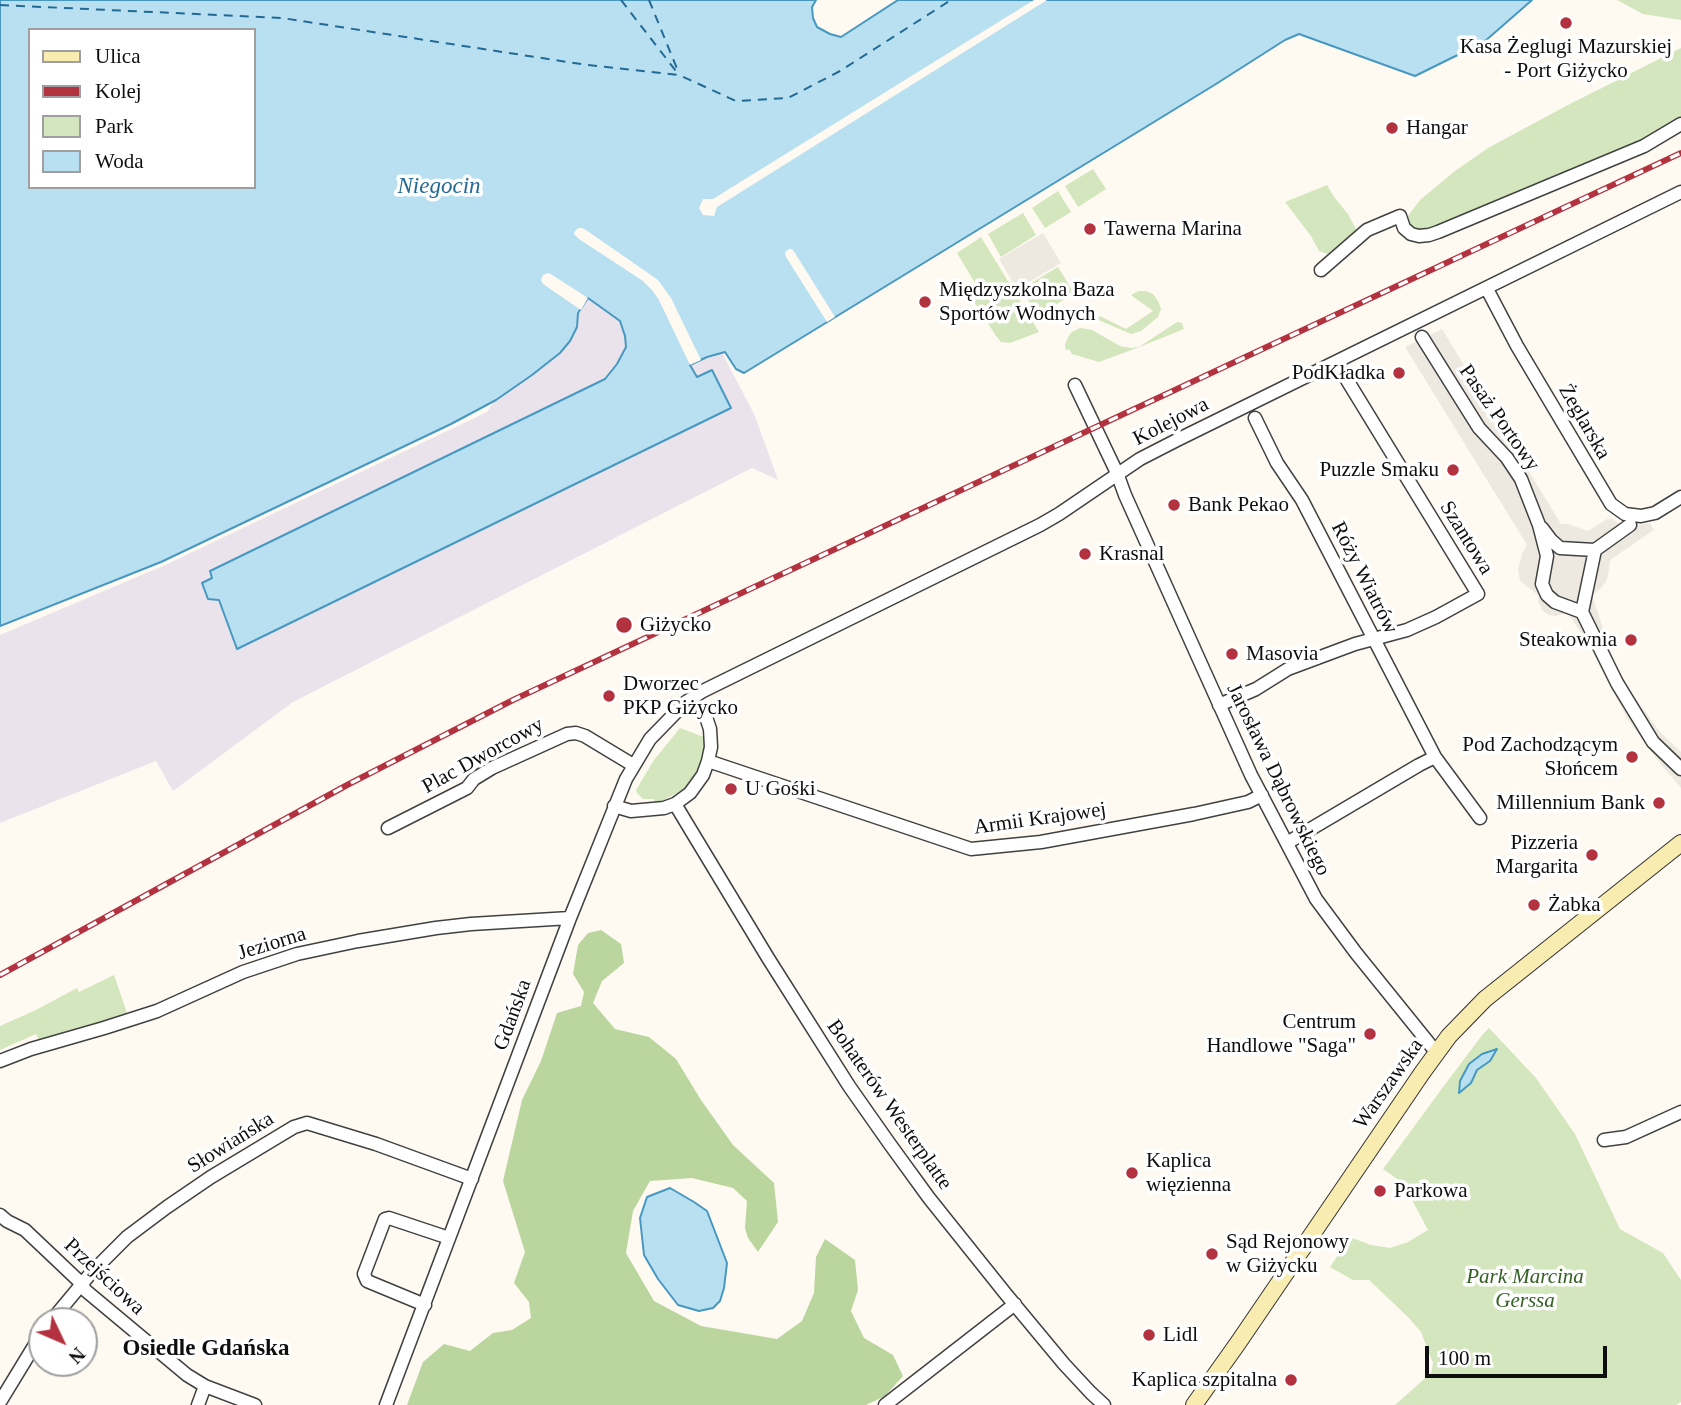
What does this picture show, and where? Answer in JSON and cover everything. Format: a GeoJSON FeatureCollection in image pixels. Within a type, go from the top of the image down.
{"type":"FeatureCollection","features":[{"type":"Feature","properties":{"kind":"street"},"geometry":{"type":"LineString","coordinates":[[1321,270],[1367,230],[1400,216],[1404,228],[1411,234],[1429,235],[1644,146],[1681,124]]}},
{"type":"Feature","properties":{"kind":"street","name":"Kolejowa"},"geometry":{"type":"LineString","coordinates":[[686,702],[703,691],[1040,525],[1117,473],[1177,440],[1681,192]]}},
{"type":"Feature","properties":{"kind":"street","name":"Żeglarska"},"geometry":{"type":"LineString","coordinates":[[1487,289],[1517,346],[1611,504],[1625,514],[1641,516],[1655,513],[1681,497]]}},
{"type":"Feature","properties":{"kind":"street","name":"Pasaż Portowy"},"geometry":{"type":"LineString","coordinates":[[1422,337],[1479,428],[1507,458],[1521,479],[1539,525],[1547,556],[1542,584],[1547,596],[1555,602],[1582,612]]}},
{"type":"Feature","properties":{"kind":"street","name":"Szantowa"},"geometry":{"type":"LineString","coordinates":[[1219,705],[1256,689],[1288,669],[1416,625],[1478,594],[1336,362]]}},
{"type":"Feature","properties":{"kind":"street","name":"Jarosława Dąbrowskiego"},"geometry":{"type":"LineString","coordinates":[[1075,385],[1117,473],[1219,705],[1262,796],[1316,899],[1436,1052]]}},
{"type":"Feature","properties":{"kind":"street","name":"Róży Wiatrów"},"geometry":{"type":"LineString","coordinates":[[1255,418],[1277,463],[1302,500],[1435,757],[1480,818]]}},
{"type":"Feature","properties":{"kind":"street"},"geometry":{"type":"LineString","coordinates":[[1630,524],[1595,550],[1582,612],[1617,683],[1653,742],[1681,769]]}},
{"type":"Feature","properties":{"kind":"street","name":"Pasaż Portowy"},"geometry":{"type":"LineString","coordinates":[[1539,525],[1560,548],[1595,550]]}},
{"type":"Feature","properties":{"kind":"street"},"geometry":{"type":"LineString","coordinates":[[686,702],[706,717],[711,747],[708,761],[703,775],[690,793],[675,804],[664,808],[631,811],[614,806],[633,765],[650,740],[686,702]]}},
{"type":"Feature","properties":{"kind":"street","name":"Plac Dworcowy"},"geometry":{"type":"LineString","coordinates":[[388,828],[467,788],[474,779],[492,768],[567,733],[585,736],[633,765]]}},
{"type":"Feature","properties":{"kind":"street"},"geometry":{"type":"LineString","coordinates":[[1287,843],[1435,757]]}},
{"type":"Feature","properties":{"kind":"street","name":"Armii Krajowej"},"geometry":{"type":"LineString","coordinates":[[708,761],[971,849],[1041,842],[1194,814],[1248,802],[1262,796]]}},
{"type":"Feature","properties":{"kind":"street","name":"Bohaterów Westerplatte"},"geometry":{"type":"LineString","coordinates":[[675,804],[849,1086],[929,1198],[1064,1364],[1104,1405]]}},
{"type":"Feature","properties":{"kind":"street","name":"Gdańska"},"geometry":{"type":"LineString","coordinates":[[386,1405],[569,918],[614,806]]}},
{"type":"Feature","properties":{"kind":"street","name":"Warszawska"},"geometry":{"type":"LineString","coordinates":[[1194,1405],[1449,1036],[1485,999],[1679,848]]}},
{"type":"Feature","properties":{"kind":"street","name":"Jeziorna"},"geometry":{"type":"LineString","coordinates":[[0,1061],[157,1011],[243,972],[297,954],[436,928],[569,918]]}},
{"type":"Feature","properties":{"kind":"street"},"geometry":{"type":"LineString","coordinates":[[1604,1140],[1626,1137],[1681,1112]]}},
{"type":"Feature","properties":{"kind":"street","name":"Słowiańska"},"geometry":{"type":"LineString","coordinates":[[63,1307],[91,1273],[127,1237],[211,1177],[294,1127],[307,1123],[376,1144],[472,1179]]}},
{"type":"Feature","properties":{"kind":"street","name":"Przejściowa"},"geometry":{"type":"LineString","coordinates":[[0,1215],[25,1230],[82,1284],[85,1290],[187,1375],[205,1386],[255,1405]]}},
{"type":"Feature","properties":{"kind":"street"},"geometry":{"type":"LineString","coordinates":[[425,1305],[367,1281],[364,1274],[385,1219],[449,1238]]}},
{"type":"Feature","properties":{"kind":"street"},"geometry":{"type":"LineString","coordinates":[[885,1405],[1015,1304]]}},
{"type":"Feature","properties":{"kind":"street"},"geometry":{"type":"LineString","coordinates":[[0,1402],[28,1356]]}},
{"type":"Feature","properties":{"kind":"street"},"geometry":{"type":"LineString","coordinates":[[198,1405],[205,1386]]}},
{"type":"Feature","properties":{"kind":"shaded area"},"geometry":{"type":"Polygon","coordinates":[[[1043,233],[1061,263],[1017,289],[999,259],[1043,233]]]}},
{"type":"Feature","properties":{"kind":"shaded area"},"geometry":{"type":"Polygon","coordinates":[[[632,243],[707,324],[755,416],[778,480],[752,468],[293,702],[173,791],[156,761],[0,823],[0,635],[163,566],[487,412],[554,309],[632,243]]]}},
{"type":"Feature","properties":{"kind":"shaded area"},"geometry":{"type":"Polygon","coordinates":[[[1442,329],[1561,524],[1588,531],[1607,519],[1613,519],[1618,523],[1634,526],[1650,523],[1654,530],[1610,560],[1605,583],[1592,595],[1614,661],[1627,685],[1661,733],[1681,752],[1681,788],[1628,720],[1591,648],[1572,619],[1566,613],[1556,616],[1543,611],[1538,602],[1539,596],[1520,581],[1518,569],[1527,545],[1405,347],[1442,329]]]}},
{"type":"Feature","properties":{"kind":"green space"},"geometry":{"type":"Polygon","coordinates":[[[1617,0],[1681,0],[1681,20],[1643,14],[1617,0]]]}},
{"type":"Feature","properties":{"kind":"green space"},"geometry":{"type":"Polygon","coordinates":[[[1681,48],[1681,121],[1624,152],[1428,231],[1409,226],[1408,216],[1420,200],[1488,148],[1681,48]]]}},
{"type":"Feature","properties":{"kind":"green space"},"geometry":{"type":"Polygon","coordinates":[[[1093,169],[1106,189],[1078,207],[1065,186],[1093,169]]]}},
{"type":"Feature","properties":{"kind":"green space"},"geometry":{"type":"Polygon","coordinates":[[[1327,185],[1357,231],[1328,254],[1319,251],[1285,202],[1327,185]]]}},
{"type":"Feature","properties":{"kind":"green space"},"geometry":{"type":"Polygon","coordinates":[[[1058,191],[1071,212],[1045,228],[1032,208],[1058,191]]]}},
{"type":"Feature","properties":{"kind":"green space"},"geometry":{"type":"Polygon","coordinates":[[[1023,213],[1036,235],[1001,257],[988,234],[1023,213]]]}},
{"type":"Feature","properties":{"kind":"green space"},"geometry":{"type":"Polygon","coordinates":[[[981,237],[1039,332],[1010,343],[1001,342],[969,294],[978,288],[957,253],[981,237]]]}},
{"type":"Feature","properties":{"kind":"green space"},"geometry":{"type":"Polygon","coordinates":[[[1058,267],[1074,293],[1038,316],[1021,289],[1058,267]]]}},
{"type":"Feature","properties":{"kind":"green space"},"geometry":{"type":"Polygon","coordinates":[[[1146,291],[1153,294],[1161,309],[1158,317],[1141,331],[1131,334],[1096,319],[1100,316],[1126,329],[1153,311],[1131,295],[1146,291]]]}},
{"type":"Feature","properties":{"kind":"green space"},"geometry":{"type":"Polygon","coordinates":[[[1177,322],[1182,323],[1184,329],[1137,348],[1099,362],[1066,350],[1068,337],[1080,328],[1092,330],[1120,346],[1131,348],[1139,347],[1177,322]]]}},
{"type":"Feature","properties":{"kind":"green space"},"geometry":{"type":"Polygon","coordinates":[[[680,728],[704,737],[705,753],[699,770],[682,790],[662,801],[655,803],[654,799],[643,799],[636,790],[654,760],[680,728]]]}},
{"type":"Feature","properties":{"kind":"green space"},"geometry":{"type":"Polygon","coordinates":[[[601,930],[621,944],[624,963],[602,981],[593,1003],[615,1029],[649,1037],[676,1059],[733,1145],[774,1183],[778,1222],[758,1252],[748,1238],[745,1228],[747,1201],[733,1188],[692,1178],[650,1181],[633,1211],[626,1253],[654,1301],[701,1326],[777,1339],[802,1321],[814,1293],[816,1257],[825,1239],[855,1260],[858,1290],[851,1311],[864,1338],[893,1355],[903,1376],[885,1396],[866,1405],[407,1405],[423,1362],[444,1344],[470,1351],[493,1333],[512,1330],[531,1318],[529,1302],[514,1283],[525,1252],[503,1181],[522,1100],[541,1061],[557,1013],[581,1006],[584,992],[573,974],[578,945],[588,933],[601,930]]]}},
{"type":"Feature","properties":{"kind":"green space"},"geometry":{"type":"Polygon","coordinates":[[[114,975],[127,1013],[40,1042],[36,1034],[0,1050],[0,1026],[77,988],[79,992],[114,975]]]}},
{"type":"Feature","properties":{"kind":"green space","name":"Park Marcina Gerssa"},"geometry":{"type":"Polygon","coordinates":[[[1489,1028],[1536,1078],[1575,1134],[1620,1229],[1663,1253],[1681,1280],[1681,1402],[1676,1405],[1395,1405],[1431,1373],[1433,1363],[1421,1332],[1369,1280],[1353,1280],[1330,1267],[1350,1237],[1371,1245],[1390,1248],[1408,1242],[1428,1230],[1403,1183],[1383,1169],[1489,1028]]]}},
{"type":"Feature","properties":{"kind":"water","name":"Niegocin"},"geometry":{"type":"Polygon","coordinates":[[[0,0],[816,0],[812,7],[817,27],[841,37],[898,0],[1532,0],[1484,42],[1415,76],[1299,34],[1285,40],[744,373],[736,369],[725,352],[690,365],[697,377],[712,370],[731,408],[237,649],[219,600],[208,599],[202,583],[212,578],[210,571],[605,379],[626,347],[620,321],[588,298],[578,313],[577,327],[570,341],[560,353],[496,400],[161,562],[0,626],[0,0]]]}},
{"type":"Feature","properties":{"kind":"water"},"geometry":{"type":"Polygon","coordinates":[[[1497,1049],[1490,1061],[1477,1070],[1471,1083],[1459,1093],[1460,1081],[1469,1064],[1482,1054],[1497,1049]]]}},
{"type":"Feature","properties":{"kind":"water"},"geometry":{"type":"Polygon","coordinates":[[[670,1188],[707,1211],[727,1263],[720,1301],[713,1308],[699,1311],[678,1305],[644,1255],[640,1218],[647,1197],[670,1188]]]}},
{"type":"Feature","properties":{"kind":"pier"},"geometry":{"type":"Polygon","coordinates":[[[1034,0],[1047,0],[717,207],[714,216],[703,215],[699,208],[703,199],[713,199],[1034,0]]]}},
{"type":"Feature","properties":{"kind":"pier"},"geometry":{"type":"Polygon","coordinates":[[[578,228],[586,230],[658,280],[671,298],[701,360],[690,365],[652,290],[643,281],[579,239],[574,234],[578,228]]]}},
{"type":"Feature","properties":{"kind":"pier"},"geometry":{"type":"Polygon","coordinates":[[[789,249],[795,253],[835,317],[827,322],[786,257],[785,252],[789,249]]]}},
{"type":"Feature","properties":{"kind":"pier"},"geometry":{"type":"Polygon","coordinates":[[[549,273],[588,298],[581,310],[543,284],[543,275],[549,273]]]}},
{"type":"Feature","properties":{"kind":"ferry route"},"geometry":{"type":"LineString","coordinates":[[621,0],[679,75]]}},
{"type":"Feature","properties":{"kind":"ferry route"},"geometry":{"type":"LineString","coordinates":[[649,0],[678,71]]}},
{"type":"Feature","properties":{"kind":"ferry route"},"geometry":{"type":"LineString","coordinates":[[0,5],[282,18],[587,65],[679,75],[736,101],[788,98],[840,71],[951,0]]}},
{"type":"Feature","properties":{"kind":"railway"},"geometry":{"type":"LineString","coordinates":[[0,975],[349,784],[513,700],[1681,153]]}},
{"type":"Feature","properties":{"kind":"place","name":"Kasa Żeglugi Mazurskiej - Port Giżycko"},"geometry":{"type":"Point","coordinates":[1566,23]}},
{"type":"Feature","properties":{"kind":"place","name":"Hangar"},"geometry":{"type":"Point","coordinates":[1392,128]}},
{"type":"Feature","properties":{"kind":"place","name":"Tawerna Marina"},"geometry":{"type":"Point","coordinates":[1090,229]}},
{"type":"Feature","properties":{"kind":"place","name":"Międzyszkolna Baza Sportów Wodnych"},"geometry":{"type":"Point","coordinates":[925,302]}},
{"type":"Feature","properties":{"kind":"place","name":"PodKładka"},"geometry":{"type":"Point","coordinates":[1399,373]}},
{"type":"Feature","properties":{"kind":"place","name":"Puzzle Smaku"},"geometry":{"type":"Point","coordinates":[1453,470]}},
{"type":"Feature","properties":{"kind":"place","name":"Bank Pekao"},"geometry":{"type":"Point","coordinates":[1174,505]}},
{"type":"Feature","properties":{"kind":"place","name":"Krasnal"},"geometry":{"type":"Point","coordinates":[1085,554]}},
{"type":"Feature","properties":{"kind":"place","name":"Giżycko"},"geometry":{"type":"Point","coordinates":[624,625]}},
{"type":"Feature","properties":{"kind":"place","name":"Steakownia"},"geometry":{"type":"Point","coordinates":[1631,640]}},
{"type":"Feature","properties":{"kind":"place","name":"Masovia"},"geometry":{"type":"Point","coordinates":[1232,654]}},
{"type":"Feature","properties":{"kind":"place","name":"Dworzec PKP Giżycko"},"geometry":{"type":"Point","coordinates":[609,696]}},
{"type":"Feature","properties":{"kind":"place","name":"Pod Zachodzącym Słońcem"},"geometry":{"type":"Point","coordinates":[1632,757]}},
{"type":"Feature","properties":{"kind":"place","name":"U Gośki"},"geometry":{"type":"Point","coordinates":[731,789]}},
{"type":"Feature","properties":{"kind":"place","name":"Millennium Bank"},"geometry":{"type":"Point","coordinates":[1659,803]}},
{"type":"Feature","properties":{"kind":"place","name":"Pizzeria Margarita"},"geometry":{"type":"Point","coordinates":[1592,855]}},
{"type":"Feature","properties":{"kind":"place","name":"Żabka"},"geometry":{"type":"Point","coordinates":[1534,905]}},
{"type":"Feature","properties":{"kind":"place","name":"Centrum Handlowe \"Saga\""},"geometry":{"type":"Point","coordinates":[1370,1034]}},
{"type":"Feature","properties":{"kind":"place","name":"Kaplica więzienna"},"geometry":{"type":"Point","coordinates":[1132,1173]}},
{"type":"Feature","properties":{"kind":"place","name":"Parkowa"},"geometry":{"type":"Point","coordinates":[1380,1191]}},
{"type":"Feature","properties":{"kind":"place","name":"Sąd Rejonowy w Giżycku"},"geometry":{"type":"Point","coordinates":[1212,1254]}},
{"type":"Feature","properties":{"kind":"place","name":"Lidl"},"geometry":{"type":"Point","coordinates":[1149,1335]}},
{"type":"Feature","properties":{"kind":"place","name":"Kaplica szpitalna"},"geometry":{"type":"Point","coordinates":[1291,1380]}},
{"type":"Feature","properties":{"kind":"district","name":"Osiedle Gdańska"},"geometry":{"type":"Point","coordinates":[206,1349]}}]}
